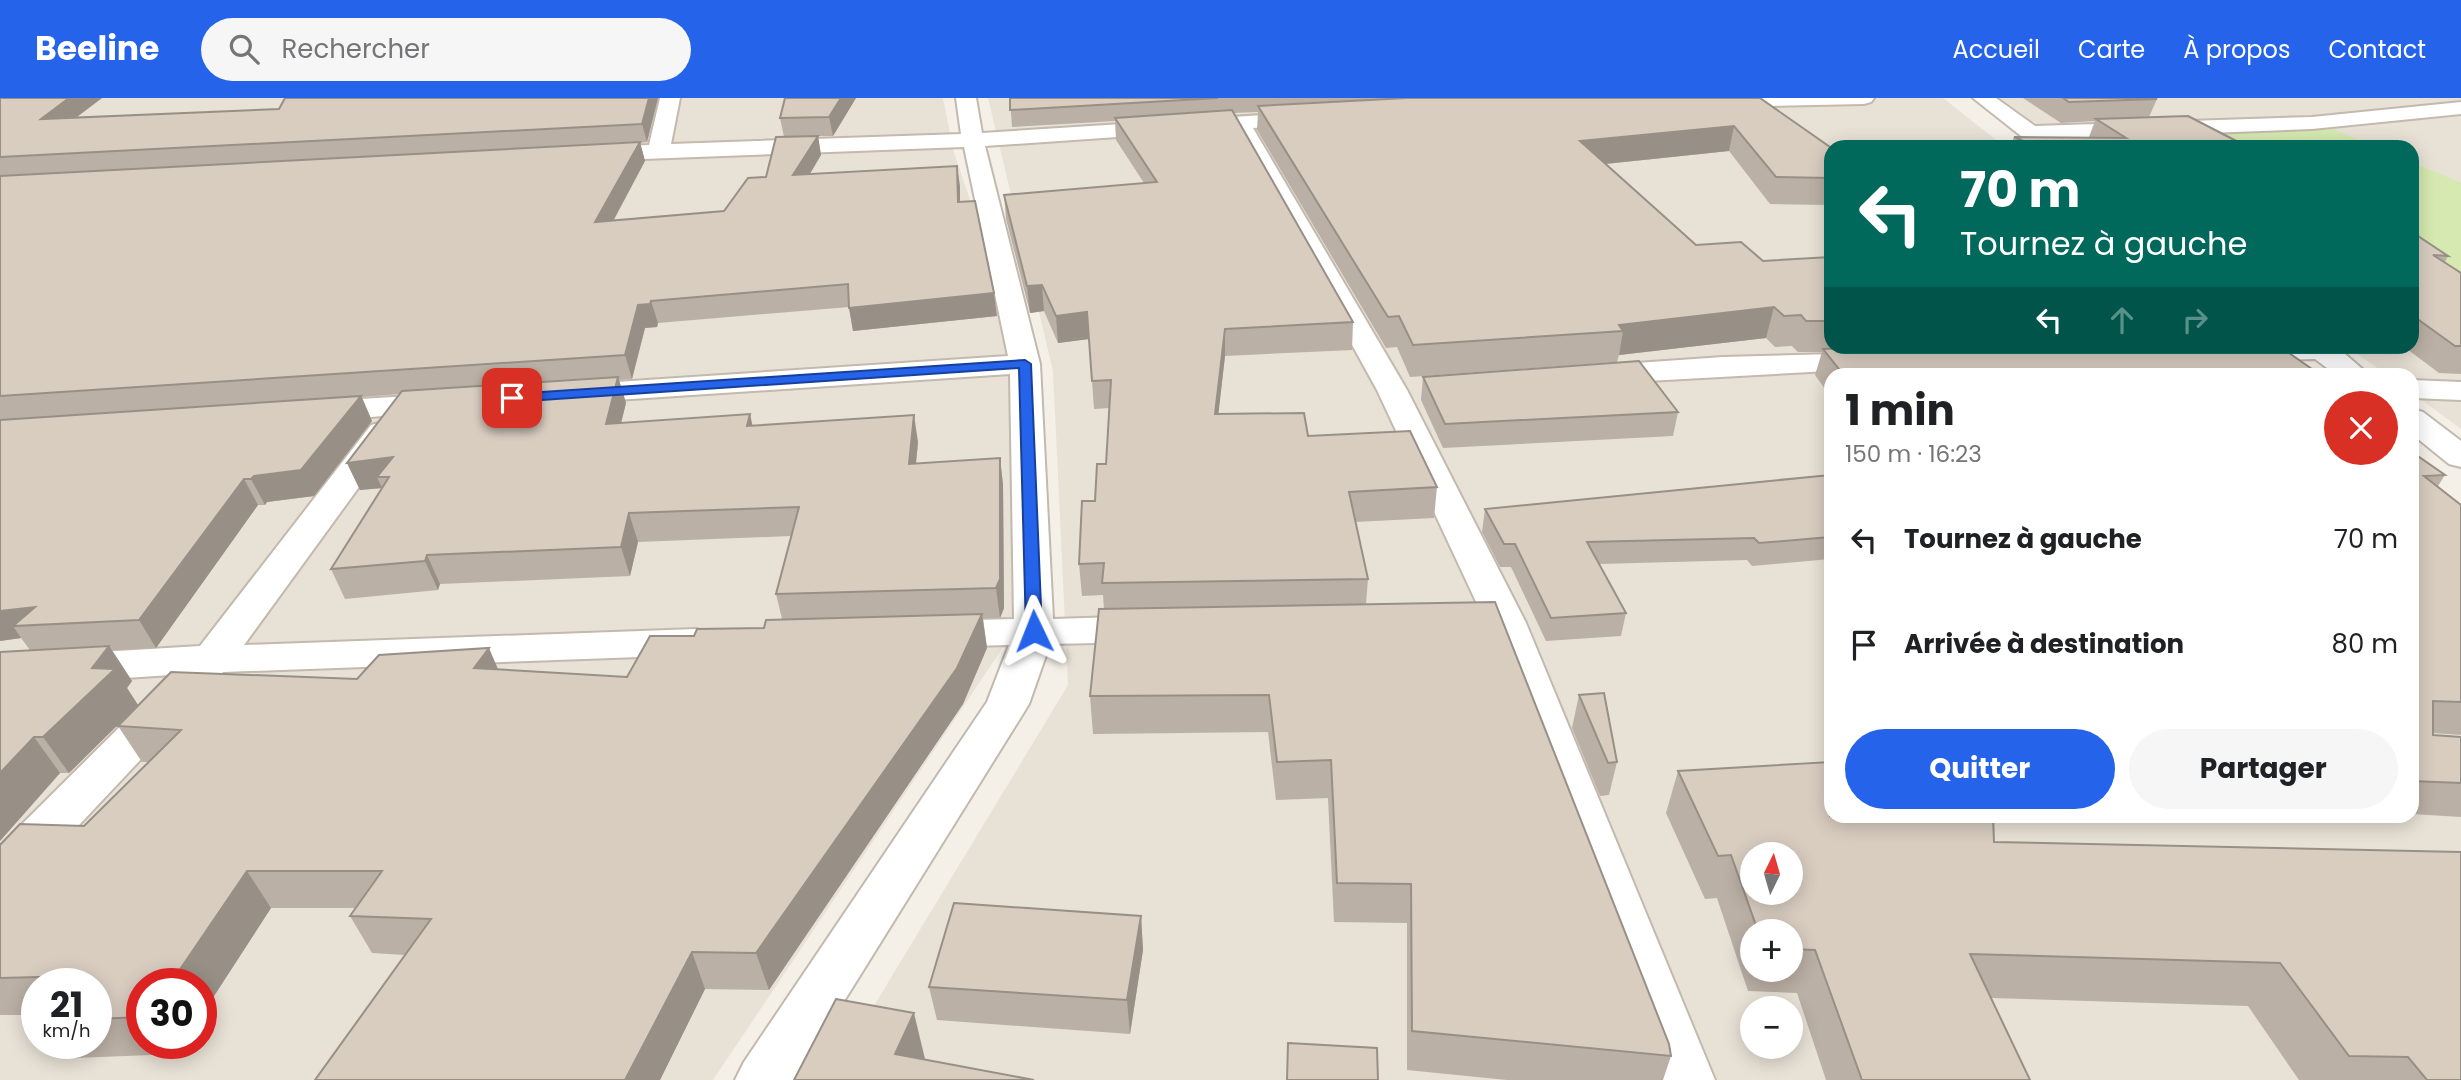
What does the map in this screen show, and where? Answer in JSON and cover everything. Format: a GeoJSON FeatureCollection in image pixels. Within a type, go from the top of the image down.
{"type":"FeatureCollection","features":[{"type":"Feature","properties":{"kind":"street"},"geometry":{"type":"LineString","coordinates":[[659,151],[670,98]]}},
{"type":"Feature","properties":{"kind":"street"},"geometry":{"type":"LineString","coordinates":[[764,1080],[1008,704],[1034,631],[1025,364],[973,140],[966,98]]}},
{"type":"Feature","properties":{"kind":"street"},"geometry":{"type":"LineString","coordinates":[[1689,101],[1864,98]]}},
{"type":"Feature","properties":{"kind":"street"},"geometry":{"type":"LineString","coordinates":[[1983,98],[2040,140]]}},
{"type":"Feature","properties":{"kind":"street"},"geometry":{"type":"LineString","coordinates":[[2030,133],[2312,124],[2451,110],[2461,119]]}},
{"type":"Feature","properties":{"kind":"street"},"geometry":{"type":"LineString","coordinates":[[563,156],[973,140],[1336,116]]}},
{"type":"Feature","properties":{"kind":"street"},"geometry":{"type":"LineString","coordinates":[[1240,123],[1406,389],[1506,623],[1686,1080]]}},
{"type":"Feature","properties":{"kind":"street"},"geometry":{"type":"LineString","coordinates":[[2327,354],[2345,368]]}},
{"type":"Feature","properties":{"kind":"street"},"geometry":{"type":"LineString","coordinates":[[1571,377],[1723,366],[1904,361]]}},
{"type":"Feature","properties":{"kind":"street"},"geometry":{"type":"LineString","coordinates":[[542,396],[1025,364]]}},
{"type":"Feature","properties":{"kind":"street"},"geometry":{"type":"LineString","coordinates":[[2419,389],[2461,391]]}},
{"type":"Feature","properties":{"kind":"street"},"geometry":{"type":"LineString","coordinates":[[278,414],[473,400]]}},
{"type":"Feature","properties":{"kind":"street"},"geometry":{"type":"LineString","coordinates":[[0,877],[212,659],[404,405]]}},
{"type":"Feature","properties":{"kind":"street"},"geometry":{"type":"LineString","coordinates":[[2419,424],[2461,457]]}},
{"type":"Feature","properties":{"kind":"street"},"geometry":{"type":"LineString","coordinates":[[1464,624],[1506,623]]}},
{"type":"Feature","properties":{"kind":"street"},"geometry":{"type":"LineString","coordinates":[[895,636],[1187,628]]}},
{"type":"Feature","properties":{"kind":"street"},"geometry":{"type":"LineString","coordinates":[[0,672],[212,659],[727,641]]}},
{"type":"Feature","properties":{"kind":"shaded area"},"geometry":{"type":"Polygon","coordinates":[[[0,98],[943,98],[954,153],[1010,316],[1024,616],[713,1080],[0,1080],[0,98]]]}},
{"type":"Feature","properties":{"kind":"shaded area"},"geometry":{"type":"Polygon","coordinates":[[[988,98],[1943,98],[1996,140],[1824,140],[1824,354],[1830,354],[1830,368],[1824,368],[1824,823],[2419,823],[2419,471],[2461,505],[2461,1080],[829,1080],[1068,685],[1053,371],[988,98]]]}},
{"type":"Feature","properties":{"kind":"shaded area"},"geometry":{"type":"Polygon","coordinates":[[[2000,98],[2461,98],[2461,429],[2419,398],[2419,368],[2377,368],[2357,354],[2419,354],[2419,140],[2058,140],[2000,98]]]}},
{"type":"Feature","properties":{"kind":"green space"},"geometry":{"type":"Polygon","coordinates":[[[2326,126],[2359,140],[2189,140],[2184,137],[2326,126]]]}},
{"type":"Feature","properties":{"kind":"green space"},"geometry":{"type":"Polygon","coordinates":[[[2419,165],[2461,183],[2461,317],[2419,290],[2419,165]]]}},
{"type":"Feature","properties":{"kind":"building"},"geometry":{"type":"Polygon","coordinates":[[[0,98],[69,98],[41,119],[279,109],[285,98],[649,98],[642,124],[0,157],[0,98]]]}},
{"type":"Feature","properties":{"kind":"building"},"geometry":{"type":"Polygon","coordinates":[[[785,98],[841,98],[829,117],[780,118],[785,98]]]}},
{"type":"Feature","properties":{"kind":"building"},"geometry":{"type":"Polygon","coordinates":[[[1010,98],[1218,98],[1010,110],[1010,98]]]}},
{"type":"Feature","properties":{"kind":"building"},"geometry":{"type":"Polygon","coordinates":[[[1407,98],[1760,98],[1824,143],[1824,178],[1776,177],[1734,126],[1580,141],[1696,245],[1741,242],[1763,261],[1824,257],[1824,321],[1806,321],[1801,315],[1784,316],[1774,307],[1619,325],[1623,331],[1413,345],[1399,316],[1388,317],[1258,106],[1407,98]]]}},
{"type":"Feature","properties":{"kind":"building"},"geometry":{"type":"Polygon","coordinates":[[[2063,98],[2155,98],[2157,99],[2069,102],[2063,98]]]}},
{"type":"Feature","properties":{"kind":"building"},"geometry":{"type":"Polygon","coordinates":[[[1232,110],[1353,322],[1225,329],[1215,414],[1304,413],[1308,436],[1410,431],[1437,487],[1349,492],[1368,579],[1102,583],[1104,563],[1079,564],[1082,501],[1095,501],[1097,464],[1106,464],[1111,380],[1092,381],[1087,312],[1056,316],[1042,285],[1027,286],[1004,195],[1157,182],[1115,118],[1232,110]]]}},
{"type":"Feature","properties":{"kind":"building"},"geometry":{"type":"Polygon","coordinates":[[[2188,116],[2234,140],[2021,140],[2014,137],[2126,138],[2096,119],[2188,116]]]}},
{"type":"Feature","properties":{"kind":"building"},"geometry":{"type":"Polygon","coordinates":[[[818,136],[793,175],[957,166],[958,202],[975,201],[994,293],[849,308],[848,284],[651,301],[650,304],[638,305],[625,355],[0,396],[0,176],[640,142],[595,222],[724,211],[748,178],[766,177],[776,137],[818,136]]]}},
{"type":"Feature","properties":{"kind":"building"},"geometry":{"type":"Polygon","coordinates":[[[2419,237],[2448,256],[2433,255],[2461,273],[2461,346],[2455,346],[2419,320],[2419,237]]]}},
{"type":"Feature","properties":{"kind":"building"},"geometry":{"type":"Polygon","coordinates":[[[1827,354],[2290,354],[2310,368],[1838,368],[1827,354]]]}},
{"type":"Feature","properties":{"kind":"building"},"geometry":{"type":"Polygon","coordinates":[[[1639,361],[1678,412],[1445,424],[1423,377],[1639,361]]]}},
{"type":"Feature","properties":{"kind":"building"},"geometry":{"type":"Polygon","coordinates":[[[618,377],[606,424],[750,414],[747,426],[914,415],[909,464],[1000,458],[1000,579],[996,588],[776,594],[799,507],[629,513],[621,547],[427,555],[425,561],[331,569],[389,477],[377,477],[393,457],[347,463],[402,391],[618,377]]]}},
{"type":"Feature","properties":{"kind":"building"},"geometry":{"type":"Polygon","coordinates":[[[361,396],[301,470],[244,479],[139,620],[13,626],[35,607],[0,611],[0,420],[361,396]]]}},
{"type":"Feature","properties":{"kind":"building"},"geometry":{"type":"Polygon","coordinates":[[[2419,457],[2445,475],[2424,476],[2461,505],[2461,702],[2433,701],[2433,735],[2461,737],[2461,783],[2419,781],[2419,457]]]}},
{"type":"Feature","properties":{"kind":"building"},"geometry":{"type":"Polygon","coordinates":[[[1824,476],[1824,538],[1759,543],[1754,538],[1587,542],[1626,613],[1551,618],[1515,544],[1504,544],[1485,509],[1824,476]]]}},
{"type":"Feature","properties":{"kind":"building"},"geometry":{"type":"Polygon","coordinates":[[[1495,602],[1669,1044],[1671,1056],[1412,1031],[1411,884],[1337,883],[1331,760],[1277,762],[1269,695],[1090,696],[1099,609],[1495,602]]]}},
{"type":"Feature","properties":{"kind":"building"},"geometry":{"type":"Polygon","coordinates":[[[982,614],[957,668],[756,953],[692,952],[625,1080],[315,1080],[431,919],[350,916],[382,871],[247,871],[181,968],[126,968],[126,1018],[112,1018],[112,968],[21,968],[21,977],[0,978],[0,845],[20,824],[84,826],[181,730],[118,726],[171,672],[357,679],[379,655],[489,648],[474,668],[627,677],[650,636],[694,636],[697,629],[764,628],[766,620],[982,614]]]}},
{"type":"Feature","properties":{"kind":"building"},"geometry":{"type":"Polygon","coordinates":[[[109,646],[92,668],[115,669],[43,737],[34,737],[0,773],[0,652],[109,646]]]}},
{"type":"Feature","properties":{"kind":"building"},"geometry":{"type":"Polygon","coordinates":[[[1604,693],[1617,762],[1608,763],[1579,695],[1604,693]]]}},
{"type":"Feature","properties":{"kind":"building"},"geometry":{"type":"Polygon","coordinates":[[[1824,762],[1824,823],[1993,823],[1994,842],[2461,852],[2461,1080],[2427,1080],[2408,1057],[2349,1056],[2280,963],[1970,954],[2030,1080],[1862,1080],[1815,950],[1803,950],[1803,919],[1754,919],[1749,905],[1803,905],[1803,842],[1740,842],[1740,880],[1731,855],[1718,856],[1678,771],[1824,762]]]}},
{"type":"Feature","properties":{"kind":"building"},"geometry":{"type":"Polygon","coordinates":[[[954,903],[1141,916],[1127,1000],[929,987],[954,903]]]}},
{"type":"Feature","properties":{"kind":"building"},"geometry":{"type":"Polygon","coordinates":[[[836,999],[914,1013],[895,1054],[1034,1080],[794,1080],[836,999]]]}},
{"type":"Feature","properties":{"kind":"building"},"geometry":{"type":"Polygon","coordinates":[[[1288,1043],[1377,1048],[1378,1080],[1287,1080],[1288,1043]]]}},
{"type":"Feature","properties":{"kind":"route"},"geometry":{"type":"LineString","coordinates":[[512,398],[1025,364],[1034,631]]}}]}
